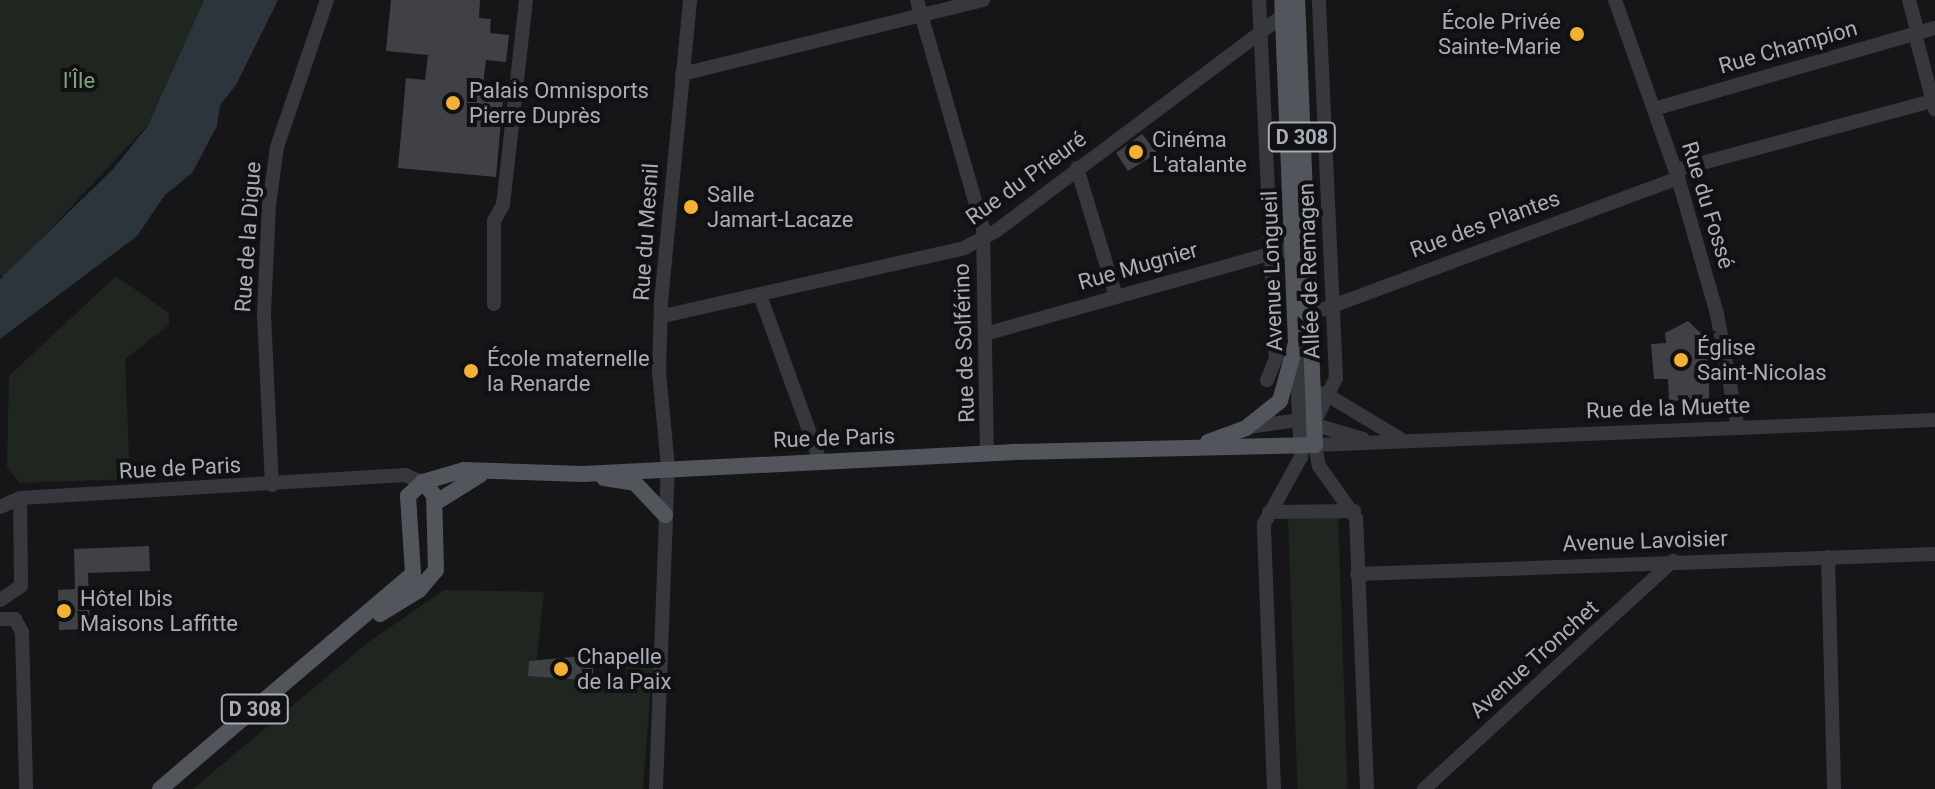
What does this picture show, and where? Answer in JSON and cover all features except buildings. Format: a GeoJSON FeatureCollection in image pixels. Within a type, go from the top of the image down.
{"type":"FeatureCollection","features":[{"type":"Feature","properties":{"kind":"main road","name":"Avenue Longueil"},"geometry":{"type":"LineString","coordinates":[[1292,3],[1300,246],[1296,343]]}},
{"type":"Feature","properties":{"kind":"main road","name":"Avenue Longueil"},"geometry":{"type":"LineString","coordinates":[[1300,246],[1312,388],[1307,421],[1308,445]]}},
{"type":"Feature","properties":{"kind":"main road","name":"Rue de Paris"},"geometry":{"type":"LineString","coordinates":[[1191,446],[1246,428],[1283,396],[1296,343]]}},
{"type":"Feature","properties":{"kind":"main road","name":"Rue de Paris"},"geometry":{"type":"LineString","coordinates":[[417,485],[444,472],[480,475],[583,474],[668,467],[987,453],[1308,445]]}},
{"type":"Feature","properties":{"kind":"main road"},"geometry":{"type":"LineString","coordinates":[[583,474],[635,483],[665,515]]}},
{"type":"Feature","properties":{"kind":"main road"},"geometry":{"type":"LineString","coordinates":[[435,503],[480,475]]}},
{"type":"Feature","properties":{"kind":"main road"},"geometry":{"type":"LineString","coordinates":[[417,485],[435,503],[435,573],[424,579],[413,574],[417,485]]}},
{"type":"Feature","properties":{"kind":"main road","name":"D 308"},"geometry":{"type":"LineString","coordinates":[[350,629],[419,590],[435,573]]}},
{"type":"Feature","properties":{"kind":"main road","name":"D 308"},"geometry":{"type":"LineString","coordinates":[[160,789],[413,574]]}},
{"type":"Feature","properties":{"kind":"street","name":"Rue de la Digue"},"geometry":{"type":"LineString","coordinates":[[272,485],[264,314],[269,205],[277,147],[327,0]]}},
{"type":"Feature","properties":{"kind":"street"},"geometry":{"type":"LineString","coordinates":[[494,304],[494,221],[503,205],[526,0]]}},
{"type":"Feature","properties":{"kind":"street","name":"Rue du Mesnil"},"geometry":{"type":"LineString","coordinates":[[656,789],[668,467],[659,371],[690,0]]}},
{"type":"Feature","properties":{"kind":"street","name":"Rue de Solférino"},"geometry":{"type":"LineString","coordinates":[[917,0],[983,238],[987,453]]}},
{"type":"Feature","properties":{"kind":"street"},"geometry":{"type":"LineString","coordinates":[[682,74],[983,0]]}},
{"type":"Feature","properties":{"kind":"street"},"geometry":{"type":"LineString","coordinates":[[1259,0],[1276,358],[1267,380]]}},
{"type":"Feature","properties":{"kind":"street","name":"Allée de Remagen"},"geometry":{"type":"LineString","coordinates":[[1319,0],[1336,378],[1331,396]]}},
{"type":"Feature","properties":{"kind":"street","name":"Rue du Fossé"},"geometry":{"type":"LineString","coordinates":[[1615,0],[1677,174],[1717,314],[1738,428]]}},
{"type":"Feature","properties":{"kind":"street"},"geometry":{"type":"LineString","coordinates":[[1909,0],[1934,103]]}},
{"type":"Feature","properties":{"kind":"street","name":"Rue du Prieuré"},"geometry":{"type":"LineString","coordinates":[[663,316],[761,298],[983,238],[1261,34],[1292,3]]}},
{"type":"Feature","properties":{"kind":"street","name":"Rue Champion"},"geometry":{"type":"LineString","coordinates":[[1654,109],[1935,28]]}},
{"type":"Feature","properties":{"kind":"street","name":"Rue des Plantes"},"geometry":{"type":"LineString","coordinates":[[1308,315],[1332,302],[1677,174],[1934,103]]}},
{"type":"Feature","properties":{"kind":"street"},"geometry":{"type":"LineString","coordinates":[[1077,168],[1116,296]]}},
{"type":"Feature","properties":{"kind":"street","name":"Rue Mugnier"},"geometry":{"type":"LineString","coordinates":[[985,334],[1269,250],[1300,246]]}},
{"type":"Feature","properties":{"kind":"street"},"geometry":{"type":"LineString","coordinates":[[761,298],[820,461]]}},
{"type":"Feature","properties":{"kind":"street","name":"Avenue Longueil"},"geometry":{"type":"LineString","coordinates":[[1296,343],[1307,421]]}},
{"type":"Feature","properties":{"kind":"street"},"geometry":{"type":"LineString","coordinates":[[1312,388],[1403,439]]}},
{"type":"Feature","properties":{"kind":"street"},"geometry":{"type":"LineString","coordinates":[[1307,421],[1331,396]]}},
{"type":"Feature","properties":{"kind":"street","name":"Rue de la Muette"},"geometry":{"type":"LineString","coordinates":[[1308,445],[1367,440],[1935,420]]}},
{"type":"Feature","properties":{"kind":"street","name":"Rue de Paris"},"geometry":{"type":"LineString","coordinates":[[1246,428],[1307,421]]}},
{"type":"Feature","properties":{"kind":"street","name":"Rue de la Muette"},"geometry":{"type":"LineString","coordinates":[[1307,421],[1367,440]]}},
{"type":"Feature","properties":{"kind":"street"},"geometry":{"type":"LineString","coordinates":[[1308,445],[1319,466],[1354,511],[1367,789]]}},
{"type":"Feature","properties":{"kind":"street"},"geometry":{"type":"LineString","coordinates":[[1274,789],[1264,524],[1308,445]]}},
{"type":"Feature","properties":{"kind":"street","name":"Rue de Paris"},"geometry":{"type":"LineString","coordinates":[[0,507],[20,498],[391,479],[417,485]]}},
{"type":"Feature","properties":{"kind":"street"},"geometry":{"type":"LineString","coordinates":[[0,600],[21,586],[20,498]]}},
{"type":"Feature","properties":{"kind":"street"},"geometry":{"type":"LineString","coordinates":[[1269,512],[1354,511]]}},
{"type":"Feature","properties":{"kind":"street","name":"Avenue Lavoisier"},"geometry":{"type":"LineString","coordinates":[[1357,574],[1935,554]]}},
{"type":"Feature","properties":{"kind":"street"},"geometry":{"type":"LineString","coordinates":[[1828,557],[1834,789]]}},
{"type":"Feature","properties":{"kind":"street","name":"Avenue Tronchet"},"geometry":{"type":"LineString","coordinates":[[1424,789],[1673,561]]}},
{"type":"Feature","properties":{"kind":"street"},"geometry":{"type":"LineString","coordinates":[[0,619],[15,619],[22,632],[26,789]]}},
{"type":"Feature","properties":{"kind":"green space","name":"l'Île"},"geometry":{"type":"Polygon","coordinates":[[[0,0],[204,0],[147,126],[6,276],[0,276],[0,0]]]}},
{"type":"Feature","properties":{"kind":"green space"},"geometry":{"type":"Polygon","coordinates":[[[116,276],[169,313],[169,325],[125,359],[130,479],[20,483],[7,468],[9,376],[116,276]]]}},
{"type":"Feature","properties":{"kind":"green space"},"geometry":{"type":"Polygon","coordinates":[[[1338,516],[1348,789],[1298,789],[1288,518],[1338,516]]]}},
{"type":"Feature","properties":{"kind":"green space"},"geometry":{"type":"Polygon","coordinates":[[[444,590],[544,592],[535,674],[627,679],[625,665],[653,660],[643,789],[193,789],[366,644],[444,590]]]}},
{"type":"Feature","properties":{"kind":"shaded area"},"geometry":{"type":"Polygon","coordinates":[[[204,0],[278,0],[236,85],[220,105],[217,126],[192,173],[165,195],[137,236],[0,339],[0,279],[113,169],[147,127],[204,0]]]}},
{"type":"Feature","properties":{"kind":"place","name":"École Privée Sainte-Marie"},"geometry":{"type":"Point","coordinates":[1577,34]}},
{"type":"Feature","properties":{"kind":"place","name":"Palais Omnisports Pierre Duprès"},"geometry":{"type":"Point","coordinates":[453,103]}},
{"type":"Feature","properties":{"kind":"place","name":"Cinéma L'atalante"},"geometry":{"type":"Point","coordinates":[1136,152]}},
{"type":"Feature","properties":{"kind":"place","name":"Salle Jamart-Lacaze"},"geometry":{"type":"Point","coordinates":[691,207]}},
{"type":"Feature","properties":{"kind":"place","name":"Église Saint-Nicolas"},"geometry":{"type":"Point","coordinates":[1681,360]}},
{"type":"Feature","properties":{"kind":"place","name":"École maternelle la Renarde"},"geometry":{"type":"Point","coordinates":[471,371]}},
{"type":"Feature","properties":{"kind":"place","name":"Hôtel Ibis Maisons Laffitte"},"geometry":{"type":"Point","coordinates":[64,611]}},
{"type":"Feature","properties":{"kind":"place","name":"Chapelle de la Paix"},"geometry":{"type":"Point","coordinates":[561,669]}}]}
